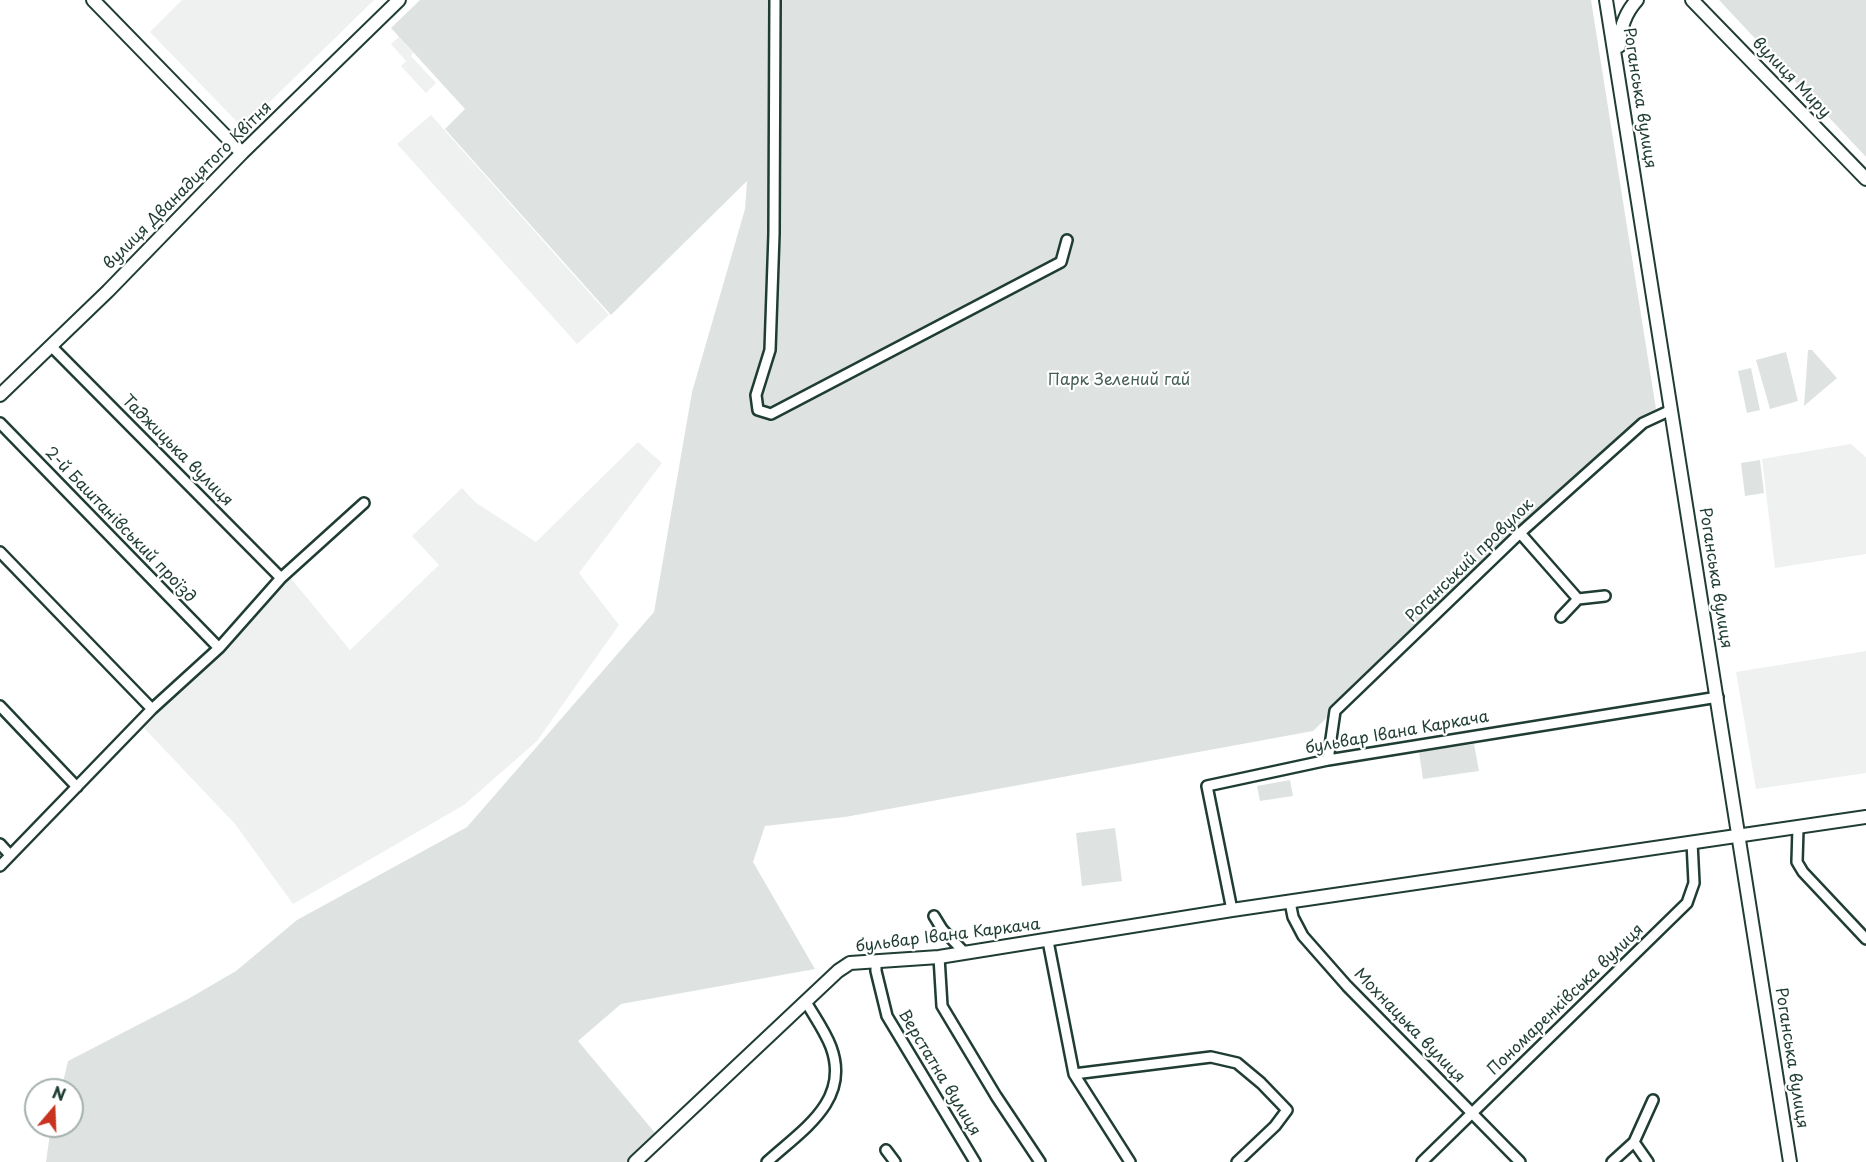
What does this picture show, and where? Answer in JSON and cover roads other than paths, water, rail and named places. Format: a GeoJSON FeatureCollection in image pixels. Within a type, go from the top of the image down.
{"type":"FeatureCollection","features":[{"type":"Feature","properties":{"kind":"street"},"geometry":{"type":"LineString","coordinates":[[93,0],[242,153]]}},
{"type":"Feature","properties":{"kind":"street","name":"вулиця Дванадцятого Квітня"},"geometry":{"type":"LineString","coordinates":[[0,395],[399,0]]}},
{"type":"Feature","properties":{"kind":"street"},"geometry":{"type":"LineString","coordinates":[[775,0],[774,234],[770,350],[756,395],[758,411],[771,414],[1061,262],[1067,240]]}},
{"type":"Feature","properties":{"kind":"street","name":"Роганська вулиця"},"geometry":{"type":"LineString","coordinates":[[1606,0],[1740,834],[1790,1162]]}},
{"type":"Feature","properties":{"kind":"street"},"geometry":{"type":"LineString","coordinates":[[1618,68],[1619,33],[1625,17],[1637,0]]}},
{"type":"Feature","properties":{"kind":"street","name":"вулиця Миру"},"geometry":{"type":"LineString","coordinates":[[1692,0],[1866,179]]}},
{"type":"Feature","properties":{"kind":"street","name":"Таджицька вулиця"},"geometry":{"type":"LineString","coordinates":[[51,346],[281,578]]}},
{"type":"Feature","properties":{"kind":"street","name":"Роганський провулок"},"geometry":{"type":"LineString","coordinates":[[1328,760],[1335,711],[1520,533],[1643,423],[1671,410]]}},
{"type":"Feature","properties":{"kind":"street","name":"2-й Баштанівський проїзд"},"geometry":{"type":"LineString","coordinates":[[0,423],[219,648]]}},
{"type":"Feature","properties":{"kind":"street"},"geometry":{"type":"LineString","coordinates":[[0,866],[152,709],[219,648],[281,578],[364,503]]}},
{"type":"Feature","properties":{"kind":"street"},"geometry":{"type":"LineString","coordinates":[[1520,533],[1578,599]]}},
{"type":"Feature","properties":{"kind":"street"},"geometry":{"type":"LineString","coordinates":[[0,552],[152,709]]}},
{"type":"Feature","properties":{"kind":"street"},"geometry":{"type":"LineString","coordinates":[[1561,617],[1578,599],[1605,596]]}},
{"type":"Feature","properties":{"kind":"street","name":"бульвар Івана Каркача"},"geometry":{"type":"LineString","coordinates":[[1232,910],[1208,786],[1328,760],[1718,697]]}},
{"type":"Feature","properties":{"kind":"street"},"geometry":{"type":"LineString","coordinates":[[0,706],[77,787]]}},
{"type":"Feature","properties":{"kind":"street","name":"бульвар Івана Каркача"},"geometry":{"type":"LineString","coordinates":[[635,1162],[838,971],[850,963],[939,957],[1232,910],[1866,817]]}},
{"type":"Feature","properties":{"kind":"street"},"geometry":{"type":"LineString","coordinates":[[1798,828],[1797,862],[1803,872],[1866,939]]}},
{"type":"Feature","properties":{"kind":"street","name":"Пономаренківська вулиця"},"geometry":{"type":"LineString","coordinates":[[1422,1162],[1688,903],[1695,875],[1692,843]]}},
{"type":"Feature","properties":{"kind":"street"},"geometry":{"type":"LineString","coordinates":[[0,844],[10,855]]}},
{"type":"Feature","properties":{"kind":"street","name":"Мохнацька вулиця"},"geometry":{"type":"LineString","coordinates":[[1290,902],[1293,917],[1303,936],[1355,994],[1520,1162]]}},
{"type":"Feature","properties":{"kind":"street"},"geometry":{"type":"LineString","coordinates":[[934,916],[942,930],[965,953]]}},
{"type":"Feature","properties":{"kind":"street"},"geometry":{"type":"LineString","coordinates":[[1048,941],[1074,1074],[1130,1162]]}},
{"type":"Feature","properties":{"kind":"street"},"geometry":{"type":"LineString","coordinates":[[939,957],[942,1006],[996,1096],[1040,1162]]}},
{"type":"Feature","properties":{"kind":"street","name":"Верстатна вулиця"},"geometry":{"type":"LineString","coordinates":[[876,962],[887,1016],[975,1162]]}},
{"type":"Feature","properties":{"kind":"street"},"geometry":{"type":"LineString","coordinates":[[767,1162],[820,1114],[835,1089],[836,1068],[831,1046],[806,1002]]}},
{"type":"Feature","properties":{"kind":"street"},"geometry":{"type":"LineString","coordinates":[[1074,1074],[1211,1057],[1237,1063],[1261,1083],[1287,1110],[1275,1126],[1237,1162]]}},
{"type":"Feature","properties":{"kind":"street"},"geometry":{"type":"LineString","coordinates":[[1612,1162],[1634,1142],[1653,1100]]}},
{"type":"Feature","properties":{"kind":"street"},"geometry":{"type":"LineString","coordinates":[[1634,1142],[1648,1162]]}},
{"type":"Feature","properties":{"kind":"street"},"geometry":{"type":"LineString","coordinates":[[886,1150],[895,1162]]}},
{"type":"Feature","properties":{"kind":"park label","name":"Парк Зелений гай"},"geometry":{"type":"Point","coordinates":[1119,381]}}]}
